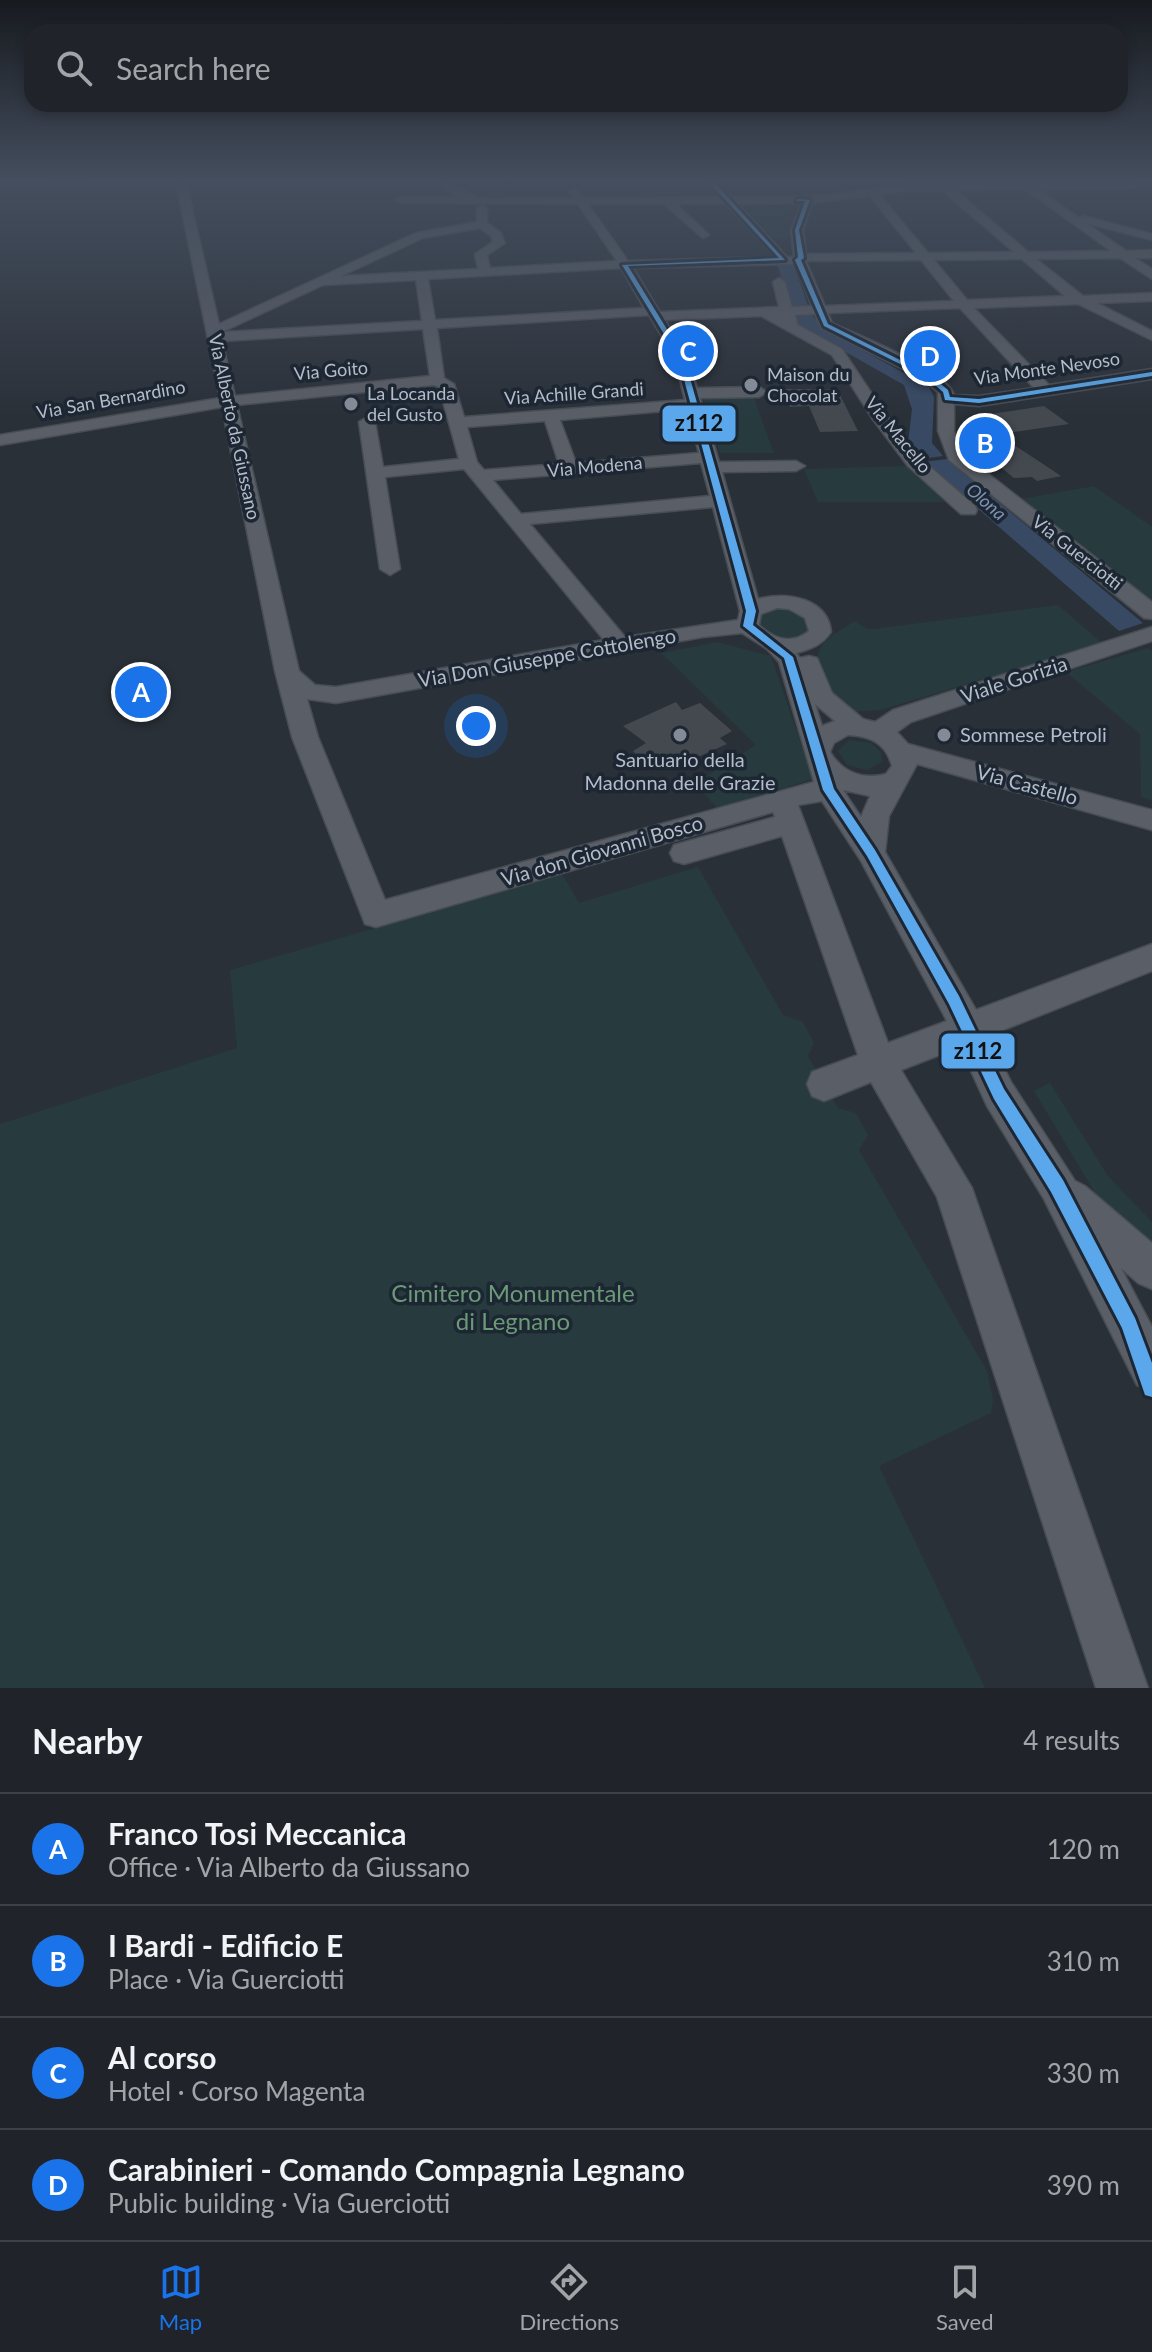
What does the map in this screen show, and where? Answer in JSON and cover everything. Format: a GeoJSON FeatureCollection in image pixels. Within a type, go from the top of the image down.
{"type":"FeatureCollection","features":[{"type":"Feature","properties":{"kind":"street","name":"Via Alberto da Giussano"},"geometry":{"type":"LineString","coordinates":[[198,261],[287,671],[305,737],[376,915]]}},
{"type":"Feature","properties":{"kind":"street"},"geometry":{"type":"LineString","coordinates":[[214,334],[363,261]]}},
{"type":"Feature","properties":{"kind":"street"},"geometry":{"type":"LineString","coordinates":[[385,261],[421,275]]}},
{"type":"Feature","properties":{"kind":"street"},"geometry":{"type":"LineString","coordinates":[[483,261],[485,272]]}},
{"type":"Feature","properties":{"kind":"street"},"geometry":{"type":"LineString","coordinates":[[622,261],[681,357],[721,501],[749,619],[758,637],[775,644],[795,646],[811,641],[820,632],[819,620],[800,606],[773,602],[749,619]]}},
{"type":"Feature","properties":{"kind":"street"},"geometry":{"type":"LineString","coordinates":[[323,281],[726,261]]}},
{"type":"Feature","properties":{"kind":"street"},"geometry":{"type":"LineString","coordinates":[[796,261],[803,266],[817,310],[826,325],[928,376],[946,391],[947,399]]}},
{"type":"Feature","properties":{"kind":"street"},"geometry":{"type":"LineString","coordinates":[[928,261],[964,305],[1046,391]]}},
{"type":"Feature","properties":{"kind":"street"},"geometry":{"type":"LineString","coordinates":[[1032,261],[1080,300],[1152,336]]}},
{"type":"Feature","properties":{"kind":"street"},"geometry":{"type":"LineString","coordinates":[[1132,261],[1152,275]]}},
{"type":"Feature","properties":{"kind":"street"},"geometry":{"type":"LineString","coordinates":[[421,275],[438,375],[436,380],[446,384],[456,423],[475,470],[620,645]]}},
{"type":"Feature","properties":{"kind":"street"},"geometry":{"type":"LineString","coordinates":[[779,282],[792,329]]}},
{"type":"Feature","properties":{"kind":"street"},"geometry":{"type":"LineString","coordinates":[[214,334],[656,314],[1152,297]]}},
{"type":"Feature","properties":{"kind":"street"},"geometry":{"type":"LineString","coordinates":[[764,312],[792,329]]}},
{"type":"Feature","properties":{"kind":"street","name":"Via Macello"},"geometry":{"type":"LineString","coordinates":[[792,329],[837,352],[880,418],[914,462],[968,510]]}},
{"type":"Feature","properties":{"kind":"street","name":"Via Monte Nevoso"},"geometry":{"type":"LineString","coordinates":[[947,399],[979,401],[1152,374]]}},
{"type":"Feature","properties":{"kind":"street","name":"Via Goito"},"geometry":{"type":"LineString","coordinates":[[230,401],[436,380]]}},
{"type":"Feature","properties":{"kind":"street","name":"Via Achille Grandi"},"geometry":{"type":"LineString","coordinates":[[456,423],[551,416],[759,392]]}},
{"type":"Feature","properties":{"kind":"street","name":"Via Guerciotti"},"geometry":{"type":"LineString","coordinates":[[947,399],[946,431],[955,456],[1152,613]]}},
{"type":"Feature","properties":{"kind":"street","name":"Via San Bernardino"},"geometry":{"type":"LineString","coordinates":[[0,440],[230,401]]}},
{"type":"Feature","properties":{"kind":"street"},"geometry":{"type":"LineString","coordinates":[[551,416],[570,469]]}},
{"type":"Feature","properties":{"kind":"street"},"geometry":{"type":"LineString","coordinates":[[367,422],[390,569]]}},
{"type":"Feature","properties":{"kind":"street","name":"Via Modena"},"geometry":{"type":"LineString","coordinates":[[376,473],[710,462],[796,466]]}},
{"type":"Feature","properties":{"kind":"street"},"geometry":{"type":"LineString","coordinates":[[516,520],[721,501]]}},
{"type":"Feature","properties":{"kind":"street","name":"Via Don Giuseppe Cottolengo"},"geometry":{"type":"LineString","coordinates":[[347,694],[749,619]]}},
{"type":"Feature","properties":{"kind":"street","name":"Viale Gorizia"},"geometry":{"type":"LineString","coordinates":[[868,730],[1152,634]]}},
{"type":"Feature","properties":{"kind":"street"},"geometry":{"type":"LineString","coordinates":[[811,641],[807,657],[819,693],[829,705],[902,751],[905,767],[882,798],[875,816],[871,853]]}},
{"type":"Feature","properties":{"kind":"street"},"geometry":{"type":"LineString","coordinates":[[775,644],[790,660],[829,790],[871,853],[967,1028],[999,1094],[1057,1186],[1152,1370]]}},
{"type":"Feature","properties":{"kind":"street"},"geometry":{"type":"LineString","coordinates":[[287,671],[293,683],[307,691],[325,695],[347,694]]}},
{"type":"Feature","properties":{"kind":"street"},"geometry":{"type":"LineString","coordinates":[[305,737],[305,724],[313,710],[328,700],[347,694]]}},
{"type":"Feature","properties":{"kind":"street"},"geometry":{"type":"LineString","coordinates":[[819,756],[823,738],[829,733],[868,730]]}},
{"type":"Feature","properties":{"kind":"street","name":"Via Castello"},"geometry":{"type":"LineString","coordinates":[[902,751],[1152,820]]}},
{"type":"Feature","properties":{"kind":"street"},"geometry":{"type":"LineString","coordinates":[[819,756],[834,775],[854,785],[878,786],[896,780]]}},
{"type":"Feature","properties":{"kind":"street","name":"Via don Giovanni Bosco"},"geometry":{"type":"LineString","coordinates":[[376,915],[787,811],[829,790]]}},
{"type":"Feature","properties":{"kind":"street"},"geometry":{"type":"LineString","coordinates":[[684,853],[787,811],[878,1063],[953,1188],[1122,1688]]}},
{"type":"Feature","properties":{"kind":"street"},"geometry":{"type":"LineString","coordinates":[[824,1084],[1152,957]]}},
{"type":"Feature","properties":{"kind":"street"},"geometry":{"type":"LineString","coordinates":[[1057,1186],[1152,1269]]}},
{"type":"Feature","properties":{"kind":"street"},"geometry":{"type":"LineString","coordinates":[[1129,1324],[1152,1388]]}},
{"type":"Feature","properties":{"kind":"green space"},"geometry":{"type":"Polygon","coordinates":[[[753,396],[774,453],[720,453],[703,397],[753,396]]]}},
{"type":"Feature","properties":{"kind":"green space"},"geometry":{"type":"Polygon","coordinates":[[[907,466],[945,502],[818,502],[804,469],[907,466]]]}},
{"type":"Feature","properties":{"kind":"green space"},"geometry":{"type":"Polygon","coordinates":[[[1094,486],[1152,527],[1152,601],[1021,499],[1094,486]]]}},
{"type":"Feature","properties":{"kind":"green space"},"geometry":{"type":"Polygon","coordinates":[[[1058,605],[1102,643],[881,710],[855,711],[847,708],[831,693],[820,673],[819,652],[823,644],[854,621],[873,629],[1058,605]]]}},
{"type":"Feature","properties":{"kind":"green space"},"geometry":{"type":"Polygon","coordinates":[[[788,607],[808,619],[809,630],[803,635],[783,638],[757,628],[762,609],[788,607]]]}},
{"type":"Feature","properties":{"kind":"green space"},"geometry":{"type":"Polygon","coordinates":[[[717,642],[771,656],[813,779],[718,809],[695,783],[756,745],[661,653],[717,642]]]}},
{"type":"Feature","properties":{"kind":"green space"},"geometry":{"type":"Polygon","coordinates":[[[1148,648],[1152,651],[1152,800],[1141,797],[1140,734],[1066,672],[1148,648]]]}},
{"type":"Feature","properties":{"kind":"green space"},"geometry":{"type":"Polygon","coordinates":[[[849,740],[871,743],[881,752],[882,762],[867,770],[847,765],[838,751],[849,740]]]}},
{"type":"Feature","properties":{"kind":"green space","name":"Cimitero Monumentale di Legnano"},"geometry":{"type":"Polygon","coordinates":[[[698,867],[783,1015],[803,1022],[814,1043],[808,1056],[838,1108],[856,1113],[868,1135],[859,1150],[987,1371],[993,1400],[991,1413],[879,1466],[985,1688],[0,1688],[0,1124],[237,1048],[230,970],[562,874],[579,903],[698,867]]]}},
{"type":"Feature","properties":{"kind":"green space"},"geometry":{"type":"Polygon","coordinates":[[[1050,1083],[1108,1176],[1152,1222],[1152,1251],[1098,1198],[1034,1091],[1050,1083]]]}},
{"type":"Feature","properties":{"kind":"water"},"geometry":{"type":"Polygon","coordinates":[[[777,263],[793,263],[808,306],[790,307],[777,263]]]}},
{"type":"Feature","properties":{"kind":"water"},"geometry":{"type":"Polygon","coordinates":[[[792,313],[810,313],[824,329],[929,387],[934,397],[932,443],[943,456],[921,459],[908,443],[912,409],[904,385],[798,325],[792,313]]]}},
{"type":"Feature","properties":{"kind":"water","name":"Olona"},"geometry":{"type":"Polygon","coordinates":[[[947,459],[1143,623],[1119,631],[924,462],[947,459]]]}},
{"type":"Feature","properties":{"kind":"building"},"geometry":{"type":"Polygon","coordinates":[[[783,389],[837,389],[858,431],[820,432],[809,406],[790,407],[783,389]]]}},
{"type":"Feature","properties":{"kind":"building"},"geometry":{"type":"Polygon","coordinates":[[[1044,406],[1069,424],[1000,434],[977,416],[1044,406]]]}},
{"type":"Feature","properties":{"kind":"building"},"geometry":{"type":"Polygon","coordinates":[[[1002,437],[1061,476],[1037,481],[1032,477],[1014,478],[967,440],[1002,437]]]}},
{"type":"Feature","properties":{"kind":"building","name":"Santuario della Madonna delle Grazie"},"geometry":{"type":"Polygon","coordinates":[[[676,702],[682,710],[700,703],[732,731],[720,738],[727,744],[669,770],[657,759],[645,764],[633,751],[646,743],[623,726],[676,702]]]}},
{"type":"Feature","properties":{"kind":"transit line","name":"z112"},"geometry":{"type":"LineString","coordinates":[[736,261],[625,265],[681,357],[751,611],[748,626],[788,657],[829,790],[871,853],[954,1000],[999,1094],[1057,1186],[1129,1324],[1152,1388]]}},
{"type":"Feature","properties":{"kind":"transit line","name":"z112"},"geometry":{"type":"LineString","coordinates":[[798,261],[826,325],[928,376],[946,391],[947,399],[979,401],[1152,374]]}},
{"type":"Feature","properties":{"kind":"place","name":"Al corso"},"geometry":{"type":"Point","coordinates":[688,351]}},
{"type":"Feature","properties":{"kind":"place","name":"Carabinieri - Comando Compagnia Legnano"},"geometry":{"type":"Point","coordinates":[930,356]}},
{"type":"Feature","properties":{"kind":"place","name":"Maison du Chocolat"},"geometry":{"type":"Point","coordinates":[751,385]}},
{"type":"Feature","properties":{"kind":"place","name":"La Locanda del Gusto"},"geometry":{"type":"Point","coordinates":[351,404]}},
{"type":"Feature","properties":{"kind":"place","name":"I Bardi - Edificio E"},"geometry":{"type":"Point","coordinates":[985,443]}},
{"type":"Feature","properties":{"kind":"place","name":"Franco Tosi Meccanica"},"geometry":{"type":"Point","coordinates":[141,692]}},
{"type":"Feature","properties":{"kind":"place","name":"Santuario della Madonna delle Grazie"},"geometry":{"type":"Point","coordinates":[680,735]}},
{"type":"Feature","properties":{"kind":"place","name":"Sommese Petroli"},"geometry":{"type":"Point","coordinates":[944,735]}}]}
